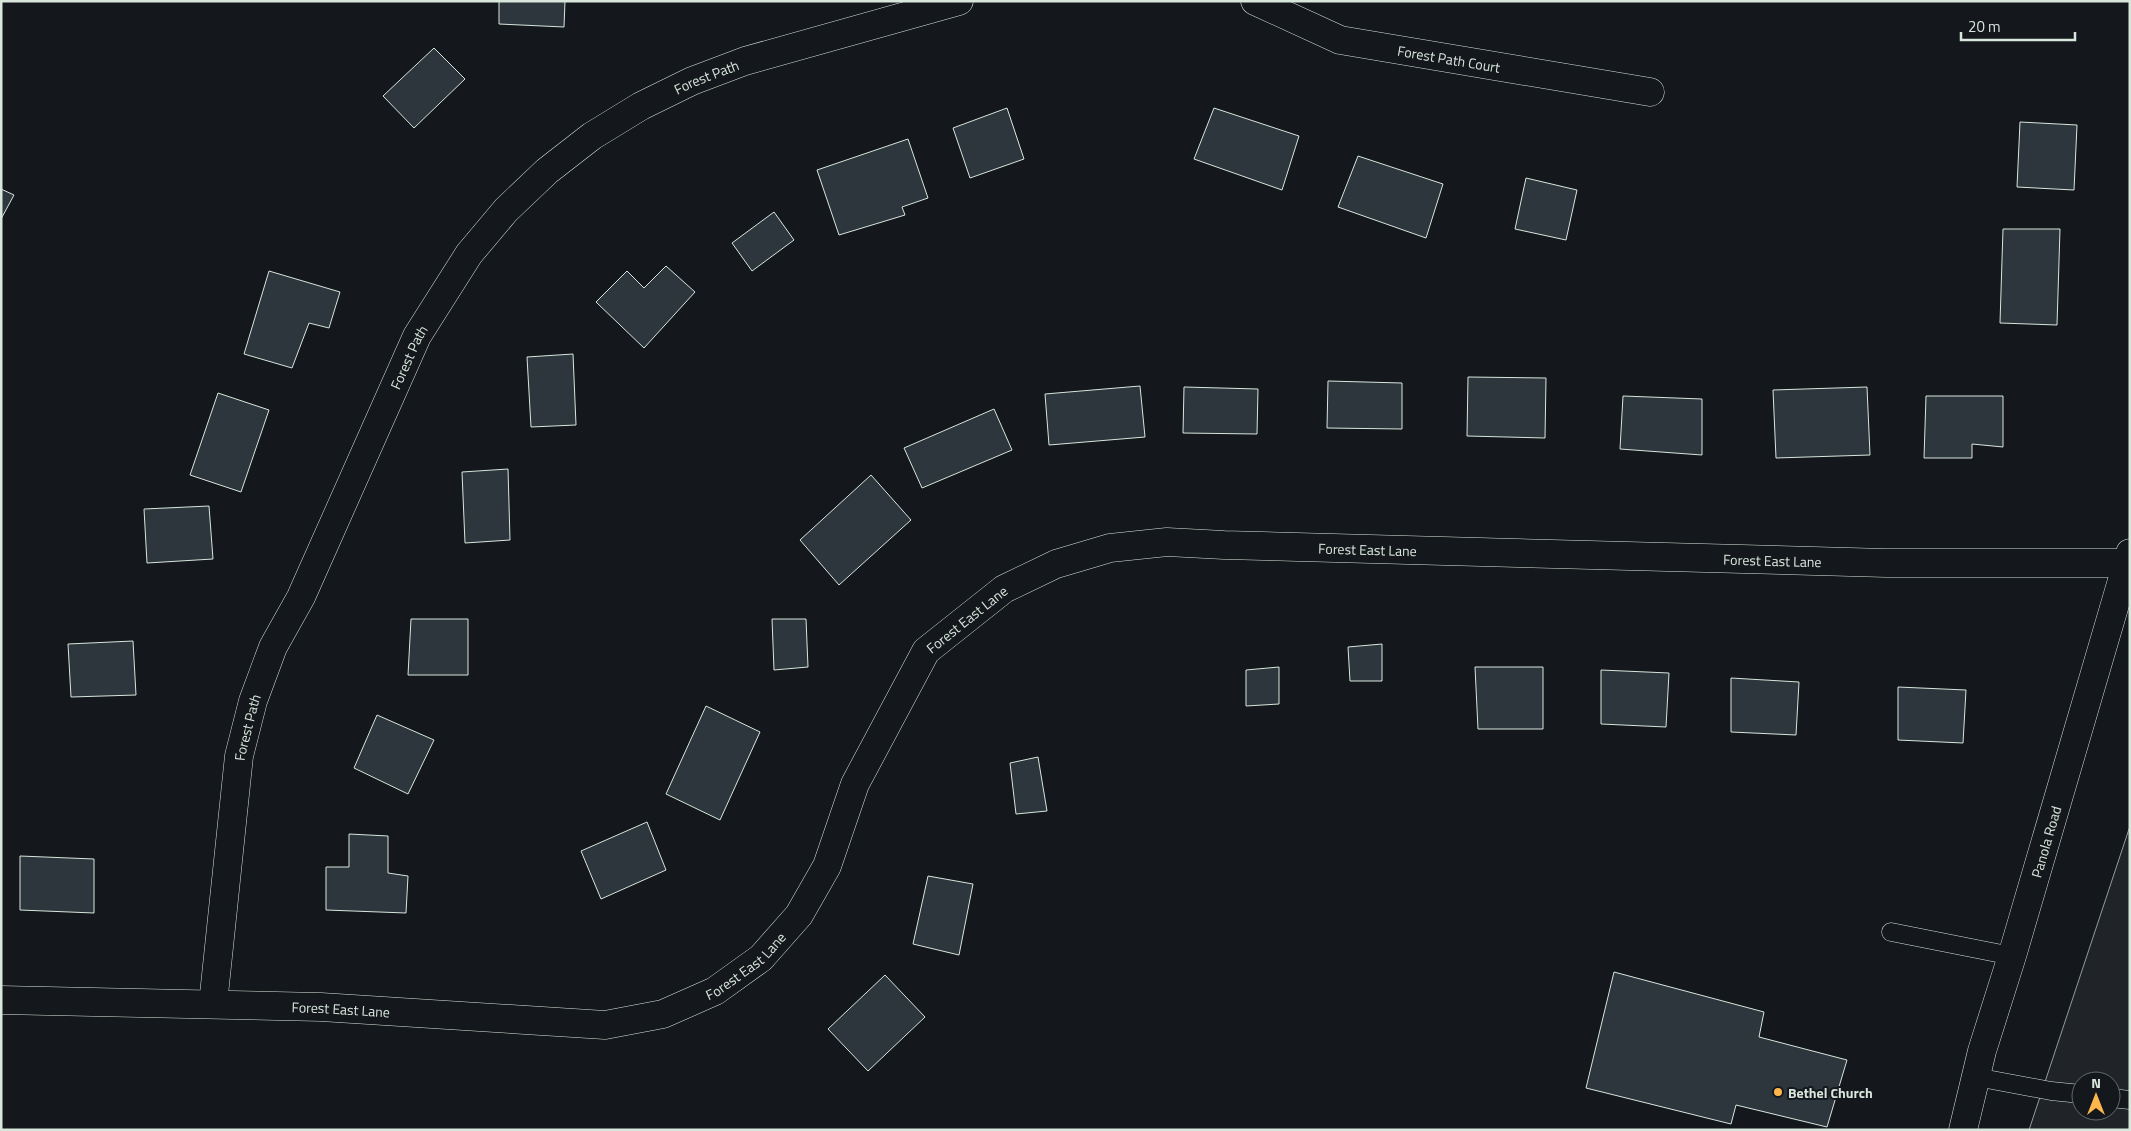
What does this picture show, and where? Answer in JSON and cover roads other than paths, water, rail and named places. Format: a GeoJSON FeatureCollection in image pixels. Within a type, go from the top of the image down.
{"type":"FeatureCollection","features":[{"type":"Feature","properties":{"kind":"street","name":"Forest Path"},"geometry":{"type":"LineString","coordinates":[[213,1004],[239,756],[253,701],[274,647],[301,597],[417,336],[469,254],[506,210],[548,171],[592,136],[641,106],[692,81],[745,61],[959,1]]}},
{"type":"Feature","properties":{"kind":"street","name":"Forest Path Court"},"geometry":{"type":"LineString","coordinates":[[1255,1],[1340,40],[1650,92]]}},
{"type":"Feature","properties":{"kind":"street","name":"Forest East Lane"},"geometry":{"type":"LineString","coordinates":[[1,1000],[321,1007],[605,1025],[663,1014],[715,991],[761,958],[799,915],[827,866],[855,784],[926,651],[1004,588],[1056,564],[1110,548],[1167,542],[1224,546],[1886,563],[2128,558]]}},
{"type":"Feature","properties":{"kind":"street","name":"Panola Road"},"geometry":{"type":"LineString","coordinates":[[1963,1130],[1976,1077],[2128,558]]}},
{"type":"Feature","properties":{"kind":"lane"},"geometry":{"type":"LineString","coordinates":[[1891,932],[2012,956]]}},
{"type":"Feature","properties":{"kind":"lane"},"geometry":{"type":"LineString","coordinates":[[1976,1077],[2071,1093]]}},
{"type":"Feature","properties":{"kind":"place","name":"Bethel Church"},"geometry":{"type":"Point","coordinates":[1778,1092]}}]}
